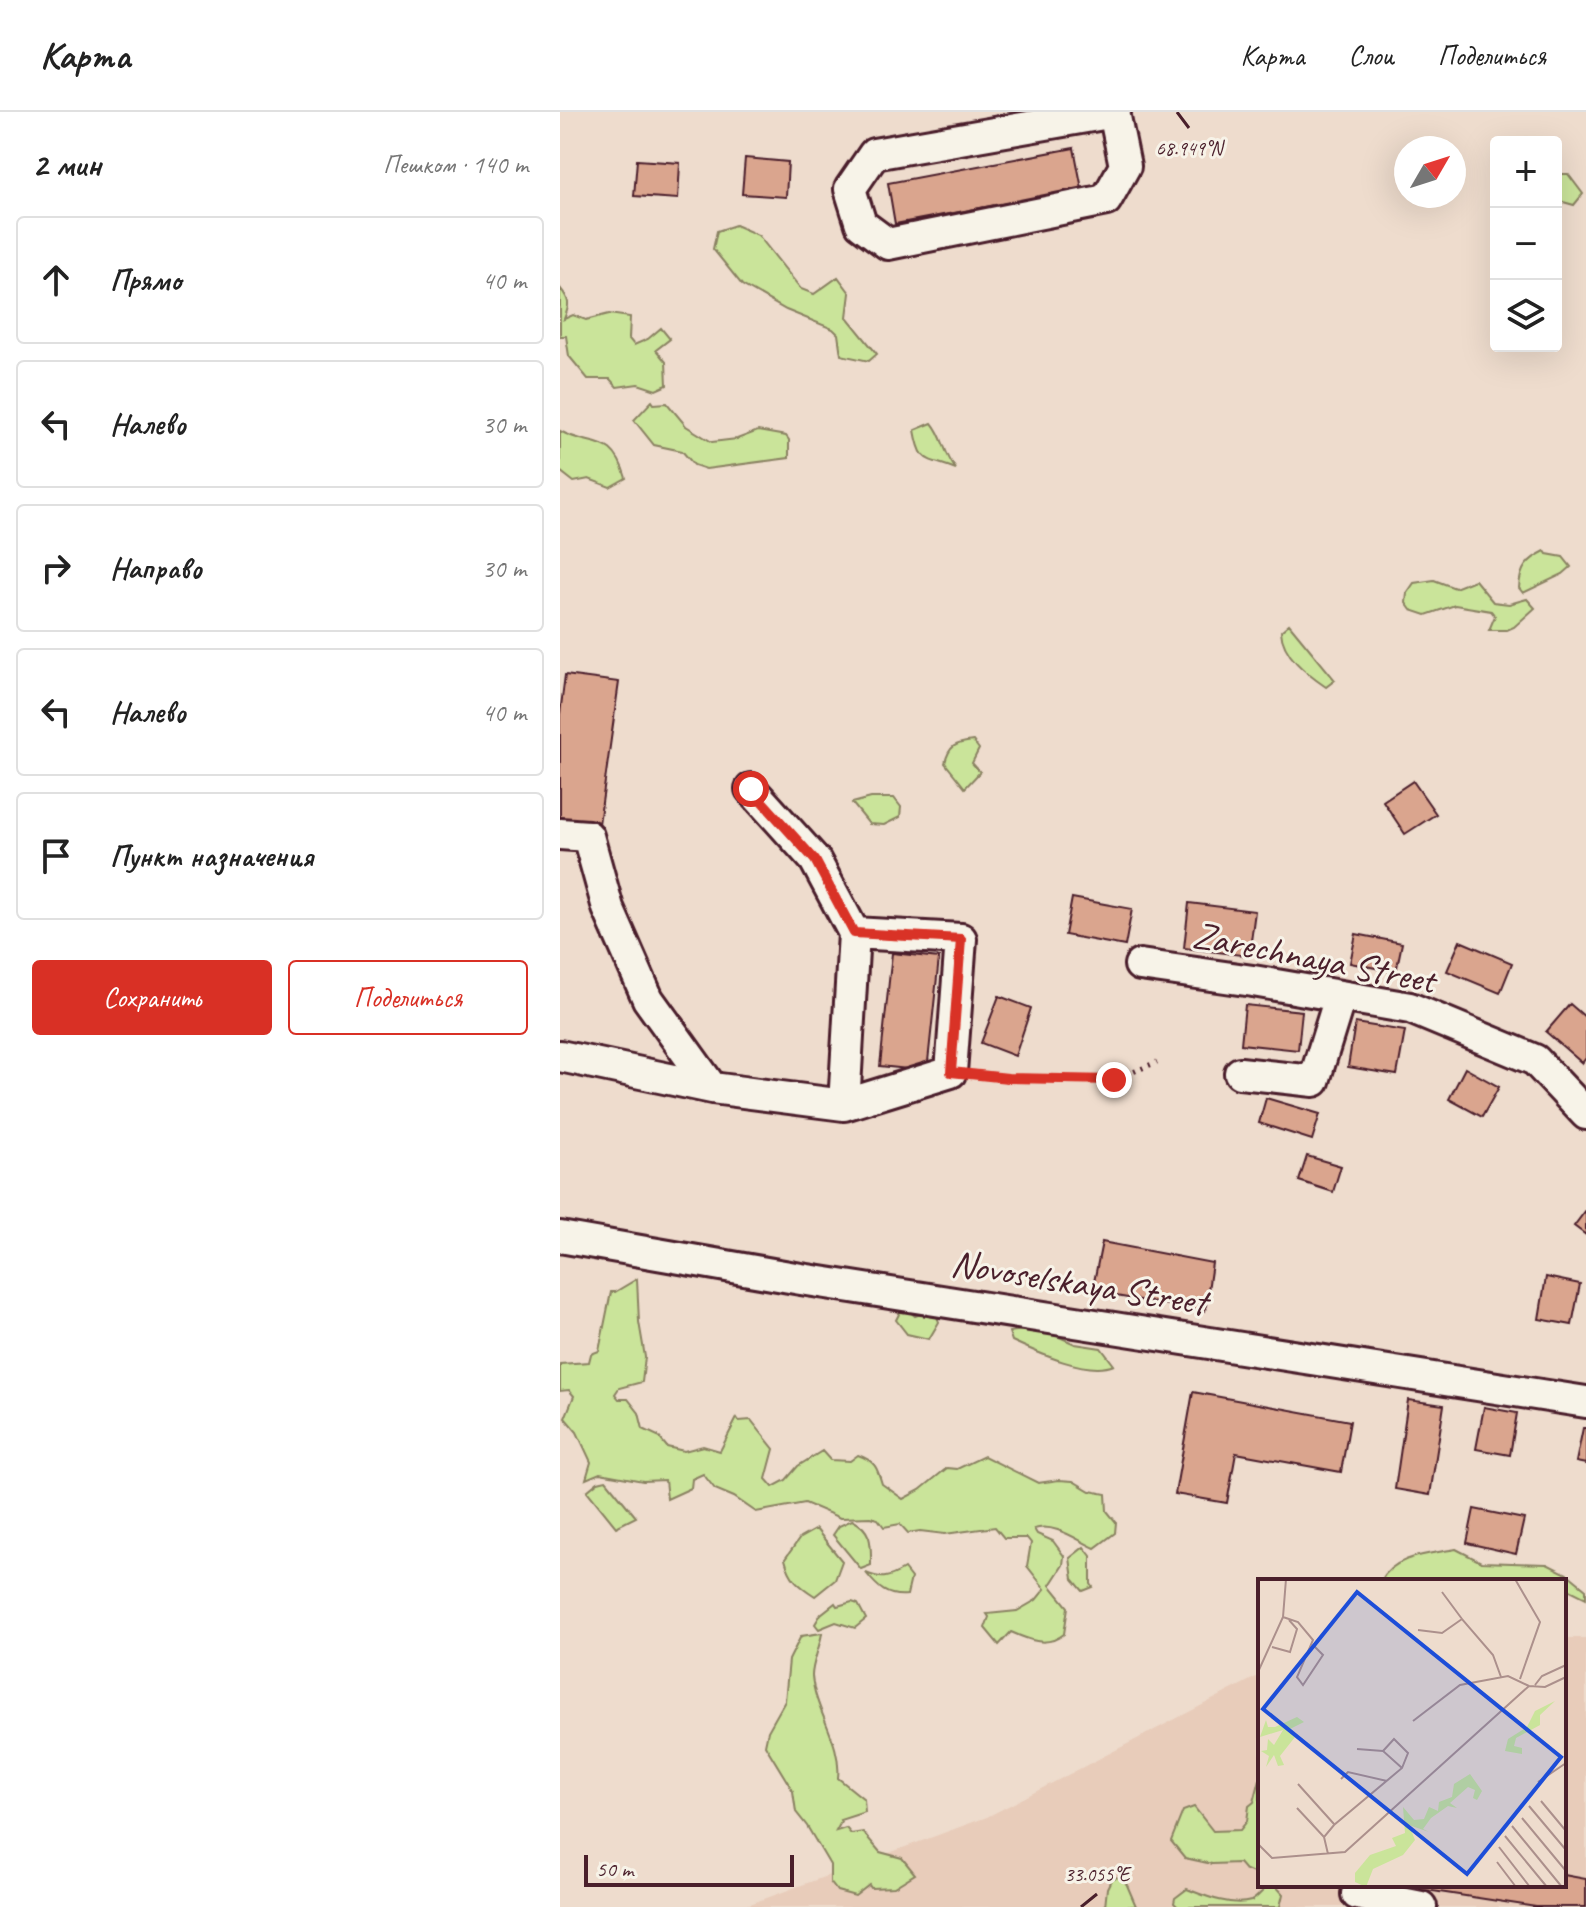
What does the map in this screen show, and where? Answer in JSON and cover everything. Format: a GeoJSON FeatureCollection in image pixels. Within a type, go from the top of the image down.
{"type":"FeatureCollection","features":[{"type":"Feature","properties":{"kind":"street"},"geometry":{"type":"LineString","coordinates":[[1114,112],[1125,166],[1106,200],[888,244],[861,224],[850,189],[874,154],[1114,112]]}},
{"type":"Feature","properties":{"kind":"street"},"geometry":{"type":"LineString","coordinates":[[751,789],[815,860],[854,933],[844,1105]]}},
{"type":"Feature","properties":{"kind":"street"},"geometry":{"type":"LineString","coordinates":[[560,834],[588,836],[608,908],[648,999],[712,1088]]}},
{"type":"Feature","properties":{"kind":"street"},"geometry":{"type":"LineString","coordinates":[[560,1056],[712,1088],[844,1105],[951,1072],[961,939],[854,933]]}},
{"type":"Feature","properties":{"kind":"street","name":"Zarechnaya Street"},"geometry":{"type":"LineString","coordinates":[[1140,965],[1410,1008],[1535,1060],[1586,1114]]}},
{"type":"Feature","properties":{"kind":"street"},"geometry":{"type":"LineString","coordinates":[[1240,1073],[1314,1081],[1340,997]]}},
{"type":"Feature","properties":{"kind":"street","name":"Novoselskaya Street"},"geometry":{"type":"LineString","coordinates":[[560,1237],[864,1289],[1586,1402]]}},
{"type":"Feature","properties":{"kind":"street"},"geometry":{"type":"LineString","coordinates":[[1357,1894],[1421,1907]]}},
{"type":"Feature","properties":{"kind":"path"},"geometry":{"type":"LineString","coordinates":[[951,1072],[1008,1078],[1114,1080],[1157,1062]]}},
{"type":"Feature","properties":{"kind":"shaded area"},"geometry":{"type":"Polygon","coordinates":[[[1566,1638],[1586,1638],[1586,1907],[742,1907],[987,1817],[1258,1676],[1258,1887],[1566,1887],[1566,1638]]]}},
{"type":"Feature","properties":{"kind":"green space"},"geometry":{"type":"Polygon","coordinates":[[[1562,174],[1568,174],[1583,194],[1574,205],[1562,202],[1562,174]]]}},
{"type":"Feature","properties":{"kind":"green space"},"geometry":{"type":"Polygon","coordinates":[[[735,225],[758,235],[801,289],[814,294],[838,277],[850,293],[847,317],[877,354],[869,361],[841,355],[838,334],[833,329],[786,310],[742,285],[713,249],[717,231],[735,225]]]}},
{"type":"Feature","properties":{"kind":"green space"},"geometry":{"type":"Polygon","coordinates":[[[560,288],[568,303],[564,319],[573,315],[586,320],[609,314],[630,317],[629,339],[634,345],[661,328],[670,339],[656,350],[666,362],[667,385],[656,390],[638,384],[617,387],[610,379],[588,379],[569,356],[566,336],[560,336],[560,288]]]}},
{"type":"Feature","properties":{"kind":"green space"},"geometry":{"type":"Polygon","coordinates":[[[652,401],[654,404],[667,403],[686,426],[712,442],[737,439],[758,431],[786,436],[789,440],[789,458],[706,469],[694,465],[682,451],[654,445],[634,420],[652,401]]]}},
{"type":"Feature","properties":{"kind":"green space"},"geometry":{"type":"Polygon","coordinates":[[[932,423],[956,469],[923,455],[915,430],[932,423]]]}},
{"type":"Feature","properties":{"kind":"green space"},"geometry":{"type":"Polygon","coordinates":[[[560,431],[608,448],[626,478],[610,487],[589,479],[574,482],[560,471],[560,431]]]}},
{"type":"Feature","properties":{"kind":"green space"},"geometry":{"type":"Polygon","coordinates":[[[1545,551],[1563,557],[1571,567],[1523,593],[1519,588],[1523,570],[1529,561],[1545,551]]]}},
{"type":"Feature","properties":{"kind":"green space"},"geometry":{"type":"Polygon","coordinates":[[[1434,580],[1455,588],[1475,580],[1493,602],[1509,604],[1527,599],[1535,608],[1507,630],[1489,630],[1495,616],[1491,611],[1455,605],[1426,615],[1411,610],[1406,603],[1407,593],[1414,583],[1434,580]]]}},
{"type":"Feature","properties":{"kind":"green space"},"geometry":{"type":"Polygon","coordinates":[[[1289,624],[1335,680],[1326,687],[1304,670],[1286,648],[1281,631],[1289,624]]]}},
{"type":"Feature","properties":{"kind":"green space"},"geometry":{"type":"Polygon","coordinates":[[[973,741],[979,749],[972,763],[980,772],[965,788],[945,763],[954,746],[973,741]]]}},
{"type":"Feature","properties":{"kind":"green space"},"geometry":{"type":"Polygon","coordinates":[[[871,798],[894,798],[901,807],[900,817],[884,825],[869,824],[852,803],[871,798]]]}},
{"type":"Feature","properties":{"kind":"green space"},"geometry":{"type":"Polygon","coordinates":[[[637,1279],[645,1357],[642,1382],[619,1388],[615,1394],[619,1399],[628,1399],[639,1413],[643,1429],[658,1436],[667,1447],[684,1451],[703,1446],[720,1451],[737,1418],[739,1421],[751,1420],[774,1449],[766,1479],[773,1487],[822,1451],[830,1460],[850,1461],[858,1455],[872,1462],[882,1484],[903,1499],[920,1490],[947,1468],[957,1469],[984,1456],[1038,1483],[1073,1481],[1090,1491],[1106,1494],[1107,1511],[1116,1522],[1115,1533],[1095,1548],[1057,1530],[1034,1529],[1037,1534],[1053,1541],[1064,1556],[1063,1565],[1050,1585],[1068,1607],[1064,1634],[1045,1642],[1011,1632],[999,1645],[985,1628],[989,1617],[987,1614],[1017,1611],[1036,1600],[1045,1589],[1027,1566],[1031,1543],[1027,1538],[1004,1538],[995,1527],[945,1534],[908,1533],[900,1524],[884,1527],[878,1519],[871,1517],[840,1518],[805,1503],[756,1512],[715,1489],[703,1474],[692,1479],[691,1488],[667,1499],[665,1480],[643,1481],[600,1473],[586,1479],[591,1462],[577,1432],[565,1418],[574,1396],[569,1390],[560,1391],[560,1364],[589,1362],[591,1354],[599,1351],[611,1292],[637,1279]]]}},
{"type":"Feature","properties":{"kind":"green space"},"geometry":{"type":"Polygon","coordinates":[[[903,1306],[915,1316],[934,1309],[939,1322],[929,1339],[907,1334],[896,1320],[903,1306]]]}},
{"type":"Feature","properties":{"kind":"green space"},"geometry":{"type":"Polygon","coordinates":[[[1039,1328],[1075,1344],[1101,1348],[1114,1365],[1091,1368],[1063,1362],[1012,1341],[1009,1332],[1039,1328]]]}},
{"type":"Feature","properties":{"kind":"green space"},"geometry":{"type":"Polygon","coordinates":[[[606,1480],[636,1517],[616,1527],[587,1491],[606,1480]]]}},
{"type":"Feature","properties":{"kind":"green space"},"geometry":{"type":"Polygon","coordinates":[[[852,1520],[864,1528],[871,1545],[871,1565],[861,1569],[833,1535],[839,1526],[852,1520]]]}},
{"type":"Feature","properties":{"kind":"green space"},"geometry":{"type":"Polygon","coordinates":[[[816,1529],[842,1561],[835,1580],[815,1596],[796,1581],[785,1559],[800,1538],[816,1529]]]}},
{"type":"Feature","properties":{"kind":"green space"},"geometry":{"type":"Polygon","coordinates":[[[1084,1547],[1091,1556],[1093,1587],[1083,1591],[1073,1579],[1070,1558],[1084,1547]]]}},
{"type":"Feature","properties":{"kind":"green space"},"geometry":{"type":"Polygon","coordinates":[[[1456,1549],[1481,1562],[1547,1564],[1569,1575],[1586,1589],[1586,1598],[1566,1588],[1566,1579],[1382,1579],[1395,1566],[1424,1554],[1456,1549]]]}},
{"type":"Feature","properties":{"kind":"green space"},"geometry":{"type":"Polygon","coordinates":[[[904,1569],[911,1578],[907,1595],[894,1595],[884,1590],[866,1573],[885,1577],[904,1569]]]}},
{"type":"Feature","properties":{"kind":"green space"},"geometry":{"type":"Polygon","coordinates":[[[852,1602],[858,1604],[866,1619],[855,1628],[836,1622],[819,1629],[815,1624],[821,1614],[835,1603],[837,1606],[852,1602]]]}},
{"type":"Feature","properties":{"kind":"green space"},"geometry":{"type":"Polygon","coordinates":[[[822,1633],[812,1671],[814,1689],[836,1752],[838,1778],[864,1799],[865,1812],[840,1820],[836,1831],[846,1828],[851,1834],[863,1832],[880,1852],[902,1858],[915,1874],[894,1887],[871,1888],[869,1885],[855,1896],[837,1891],[830,1882],[830,1865],[796,1812],[793,1791],[765,1745],[768,1731],[785,1701],[789,1660],[801,1636],[822,1633]]]}},
{"type":"Feature","properties":{"kind":"green space"},"geometry":{"type":"Polygon","coordinates":[[[1258,1787],[1258,1875],[1239,1863],[1212,1864],[1185,1858],[1171,1841],[1183,1811],[1194,1807],[1213,1831],[1240,1830],[1247,1821],[1249,1806],[1254,1802],[1258,1787]]]}},
{"type":"Feature","properties":{"kind":"green space"},"geometry":{"type":"Polygon","coordinates":[[[1121,1877],[1136,1906],[1105,1907],[1107,1888],[1112,1878],[1121,1877]]]}},
{"type":"Feature","properties":{"kind":"green space"},"geometry":{"type":"Polygon","coordinates":[[[1277,1887],[1283,1894],[1280,1907],[1178,1907],[1174,1903],[1175,1898],[1187,1889],[1235,1903],[1251,1901],[1265,1889],[1277,1887]]]}},
{"type":"Feature","properties":{"kind":"building"},"geometry":{"type":"Polygon","coordinates":[[[1074,148],[1082,189],[895,224],[888,183],[1074,148]]]}},
{"type":"Feature","properties":{"kind":"building"},"geometry":{"type":"Polygon","coordinates":[[[745,158],[788,162],[786,197],[742,194],[745,158]]]}},
{"type":"Feature","properties":{"kind":"building"},"geometry":{"type":"Polygon","coordinates":[[[637,160],[680,163],[678,199],[634,196],[637,160]]]}},
{"type":"Feature","properties":{"kind":"building"},"geometry":{"type":"Polygon","coordinates":[[[565,675],[619,682],[598,831],[560,825],[560,714],[565,675]]]}},
{"type":"Feature","properties":{"kind":"building"},"geometry":{"type":"Polygon","coordinates":[[[1413,781],[1436,814],[1405,834],[1383,801],[1413,781]]]}},
{"type":"Feature","properties":{"kind":"building"},"geometry":{"type":"Polygon","coordinates":[[[1072,898],[1132,909],[1125,946],[1065,935],[1072,898]]]}},
{"type":"Feature","properties":{"kind":"building"},"geometry":{"type":"Polygon","coordinates":[[[1189,903],[1255,911],[1249,956],[1184,948],[1189,903]]]}},
{"type":"Feature","properties":{"kind":"building"},"geometry":{"type":"Polygon","coordinates":[[[1356,934],[1402,943],[1396,972],[1350,963],[1356,934]]]}},
{"type":"Feature","properties":{"kind":"building"},"geometry":{"type":"Polygon","coordinates":[[[1460,941],[1512,963],[1500,993],[1447,971],[1460,941]]]}},
{"type":"Feature","properties":{"kind":"building"},"geometry":{"type":"Polygon","coordinates":[[[892,953],[939,958],[927,1071],[880,1066],[892,953]]]}},
{"type":"Feature","properties":{"kind":"building"},"geometry":{"type":"Polygon","coordinates":[[[999,996],[1031,1008],[1015,1056],[981,1043],[999,996]]]}},
{"type":"Feature","properties":{"kind":"building"},"geometry":{"type":"Polygon","coordinates":[[[1570,1004],[1586,1018],[1586,1058],[1582,1063],[1546,1032],[1570,1004]]]}},
{"type":"Feature","properties":{"kind":"building"},"geometry":{"type":"Polygon","coordinates":[[[1245,1005],[1302,1011],[1298,1050],[1241,1044],[1245,1005]]]}},
{"type":"Feature","properties":{"kind":"building"},"geometry":{"type":"Polygon","coordinates":[[[1355,1023],[1405,1031],[1397,1075],[1348,1067],[1355,1023]]]}},
{"type":"Feature","properties":{"kind":"building"},"geometry":{"type":"Polygon","coordinates":[[[1465,1068],[1499,1087],[1482,1117],[1449,1099],[1465,1068]]]}},
{"type":"Feature","properties":{"kind":"building"},"geometry":{"type":"Polygon","coordinates":[[[1266,1098],[1320,1114],[1312,1140],[1259,1123],[1266,1098]]]}},
{"type":"Feature","properties":{"kind":"building"},"geometry":{"type":"Polygon","coordinates":[[[1307,1156],[1341,1166],[1333,1192],[1299,1181],[1307,1156]]]}},
{"type":"Feature","properties":{"kind":"building"},"geometry":{"type":"Polygon","coordinates":[[[1586,1210],[1586,1235],[1574,1226],[1586,1210]]]}},
{"type":"Feature","properties":{"kind":"building"},"geometry":{"type":"Polygon","coordinates":[[[1102,1242],[1212,1263],[1205,1311],[1092,1292],[1102,1242]]]}},
{"type":"Feature","properties":{"kind":"building"},"geometry":{"type":"Polygon","coordinates":[[[1546,1277],[1580,1284],[1572,1325],[1539,1319],[1546,1277]]]}},
{"type":"Feature","properties":{"kind":"building"},"geometry":{"type":"Polygon","coordinates":[[[1193,1392],[1350,1421],[1341,1472],[1236,1453],[1227,1503],[1175,1494],[1193,1392]]]}},
{"type":"Feature","properties":{"kind":"building"},"geometry":{"type":"Polygon","coordinates":[[[1408,1400],[1444,1405],[1430,1495],[1395,1489],[1408,1400]]]}},
{"type":"Feature","properties":{"kind":"building"},"geometry":{"type":"Polygon","coordinates":[[[1484,1407],[1517,1413],[1510,1455],[1476,1449],[1484,1407]]]}},
{"type":"Feature","properties":{"kind":"building"},"geometry":{"type":"Polygon","coordinates":[[[1583,1428],[1586,1428],[1586,1464],[1576,1462],[1583,1428]]]}},
{"type":"Feature","properties":{"kind":"building"},"geometry":{"type":"Polygon","coordinates":[[[1474,1509],[1524,1519],[1516,1554],[1467,1543],[1474,1509]]]}},
{"type":"Feature","properties":{"kind":"building"},"geometry":{"type":"Polygon","coordinates":[[[1566,1875],[1586,1879],[1586,1907],[1536,1907],[1407,1887],[1566,1887],[1566,1875]]]}},
{"type":"Feature","properties":{"kind":"route"},"geometry":{"type":"LineString","coordinates":[[751,789],[815,860],[854,933],[961,939],[951,1072],[1008,1078],[1114,1080]]}}]}
